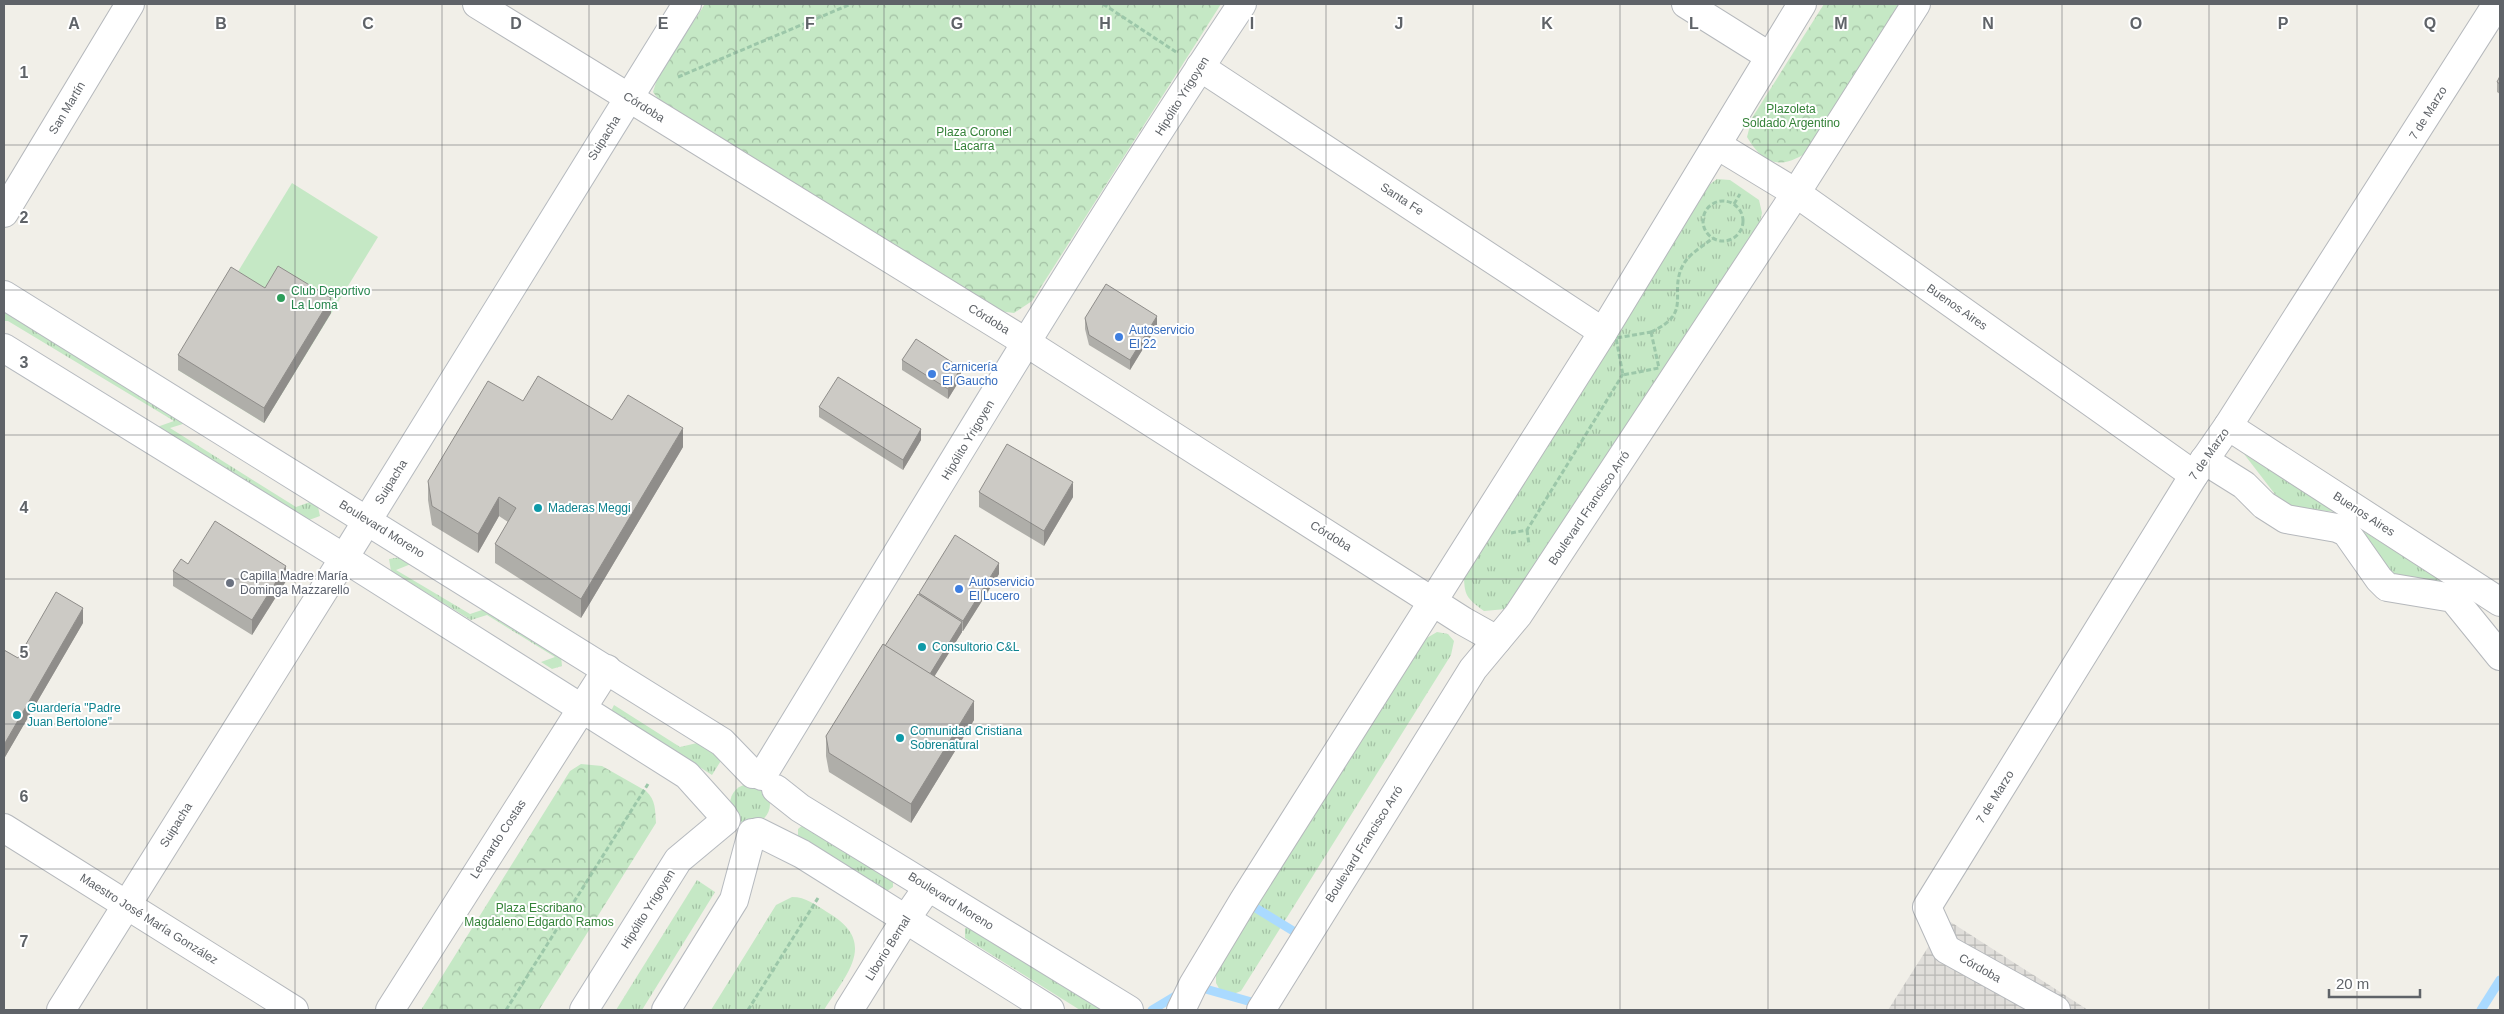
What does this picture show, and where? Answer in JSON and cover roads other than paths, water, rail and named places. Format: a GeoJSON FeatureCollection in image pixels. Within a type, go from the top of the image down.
{"type":"FeatureCollection","features":[{"type":"Feature","properties":{"kind":"street","name":"San Martín"},"geometry":{"type":"LineString","coordinates":[[4,213],[130,4]]}},
{"type":"Feature","properties":{"kind":"street","name":"Córdoba"},"geometry":{"type":"LineString","coordinates":[[477,4],[1027,343],[1463,621],[1497,640]]}},
{"type":"Feature","properties":{"kind":"street","name":"Suipacha"},"geometry":{"type":"LineString","coordinates":[[61,1010],[368,520],[687,4]]}},
{"type":"Feature","properties":{"kind":"street","name":"Hipólito Yrigoyen"},"geometry":{"type":"LineString","coordinates":[[763,780],[1027,343],[1200,67],[1242,4]]}},
{"type":"Feature","properties":{"kind":"street"},"geometry":{"type":"LineString","coordinates":[[1686,4],[1769,56]]}},
{"type":"Feature","properties":{"kind":"street"},"geometry":{"type":"LineString","coordinates":[[1181,1010],[1193,985],[1249,892],[1603,332],[1802,4]]}},
{"type":"Feature","properties":{"kind":"street","name":"Boulevard Francisco Arró"},"geometry":{"type":"LineString","coordinates":[[1261,1010],[1473,669],[1518,615],[1796,194],[1916,4]]}},
{"type":"Feature","properties":{"kind":"street","name":"7 de Marzo"},"geometry":{"type":"LineString","coordinates":[[1927,907],[2199,467],[2228,426],[2497,4]]}},
{"type":"Feature","properties":{"kind":"street","name":"Santa Fe"},"geometry":{"type":"LineString","coordinates":[[1200,67],[1603,332]]}},
{"type":"Feature","properties":{"kind":"street","name":"Buenos Aires"},"geometry":{"type":"LineString","coordinates":[[1717,145],[1796,194],[2199,467],[2244,485],[2264,505],[2286,519],[2337,528],[2346,532],[2379,579],[2387,587],[2452,598],[2500,656]]}},
{"type":"Feature","properties":{"kind":"street","name":"Boulevard Moreno"},"geometry":{"type":"LineString","coordinates":[[4,295],[722,742],[763,780],[800,808],[1129,1010]]}},
{"type":"Feature","properties":{"kind":"street"},"geometry":{"type":"LineString","coordinates":[[4,348],[344,558],[687,775],[736,830],[755,833],[786,845],[1050,1010]]}},
{"type":"Feature","properties":{"kind":"street","name":"Buenos Aires"},"geometry":{"type":"LineString","coordinates":[[2228,426],[2500,602]]}},
{"type":"Feature","properties":{"kind":"street","name":"Leonardo Costas"},"geometry":{"type":"LineString","coordinates":[[390,1010],[607,669]]}},
{"type":"Feature","properties":{"kind":"street"},"geometry":{"type":"LineString","coordinates":[[666,1010],[734,900],[755,833],[772,824],[778,816],[780,798],[763,780],[735,779],[728,785],[722,799],[725,818]]}},
{"type":"Feature","properties":{"kind":"street","name":"Hipólito Yrigoyen"},"geometry":{"type":"LineString","coordinates":[[584,1010],[678,860],[725,818]]}},
{"type":"Feature","properties":{"kind":"street","name":"Maestro José María González"},"geometry":{"type":"LineString","coordinates":[[4,828],[294,1010]]}},
{"type":"Feature","properties":{"kind":"street","name":"Liborio Bernal"},"geometry":{"type":"LineString","coordinates":[[849,1010],[905,920],[928,887]]}},
{"type":"Feature","properties":{"kind":"street","name":"Córdoba"},"geometry":{"type":"LineString","coordinates":[[1927,907],[1946,949],[2056,1010]]}},
{"type":"Feature","properties":{"kind":"waterway"},"geometry":{"type":"LineString","coordinates":[[1246,902],[1303,937]]}},
{"type":"Feature","properties":{"kind":"waterway"},"geometry":{"type":"LineString","coordinates":[[2481,1010],[2500,980]]}},
{"type":"Feature","properties":{"kind":"waterway"},"geometry":{"type":"LineString","coordinates":[[1195,986],[1262,1005]]}},
{"type":"Feature","properties":{"kind":"waterway"},"geometry":{"type":"LineString","coordinates":[[1152,1010],[1182,992]]}},
{"type":"Feature","properties":{"kind":"place","name":"Club Deportivo La Loma"},"geometry":{"type":"Point","coordinates":[281,298]}},
{"type":"Feature","properties":{"kind":"place","name":"Autoservicio El 22"},"geometry":{"type":"Point","coordinates":[1119,337]}},
{"type":"Feature","properties":{"kind":"place","name":"Carnicería El Gaucho"},"geometry":{"type":"Point","coordinates":[932,374]}},
{"type":"Feature","properties":{"kind":"place","name":"Maderas Meggi"},"geometry":{"type":"Point","coordinates":[538,508]}},
{"type":"Feature","properties":{"kind":"place","name":"Capilla Madre María Dominga Mazzarello"},"geometry":{"type":"Point","coordinates":[230,583]}},
{"type":"Feature","properties":{"kind":"place","name":"Autoservicio El Lucero"},"geometry":{"type":"Point","coordinates":[959,589]}},
{"type":"Feature","properties":{"kind":"place","name":"Consultorio C&L"},"geometry":{"type":"Point","coordinates":[922,647]}},
{"type":"Feature","properties":{"kind":"place","name":"Guardería \"Padre Juan Bertolone\""},"geometry":{"type":"Point","coordinates":[17,715]}},
{"type":"Feature","properties":{"kind":"place","name":"Comunidad Cristiana Sobrenatural"},"geometry":{"type":"Point","coordinates":[900,738]}},
{"type":"Feature","properties":{"kind":"park label","name":"Plazoleta Soldado Argentino"},"geometry":{"type":"Point","coordinates":[1791,116]}},
{"type":"Feature","properties":{"kind":"park label","name":"Plaza Coronel Lacarra"},"geometry":{"type":"Point","coordinates":[974,139]}},
{"type":"Feature","properties":{"kind":"park label","name":"Plaza Escribano Magdaleno Edgardo Ramos"},"geometry":{"type":"Point","coordinates":[539,915]}}]}
